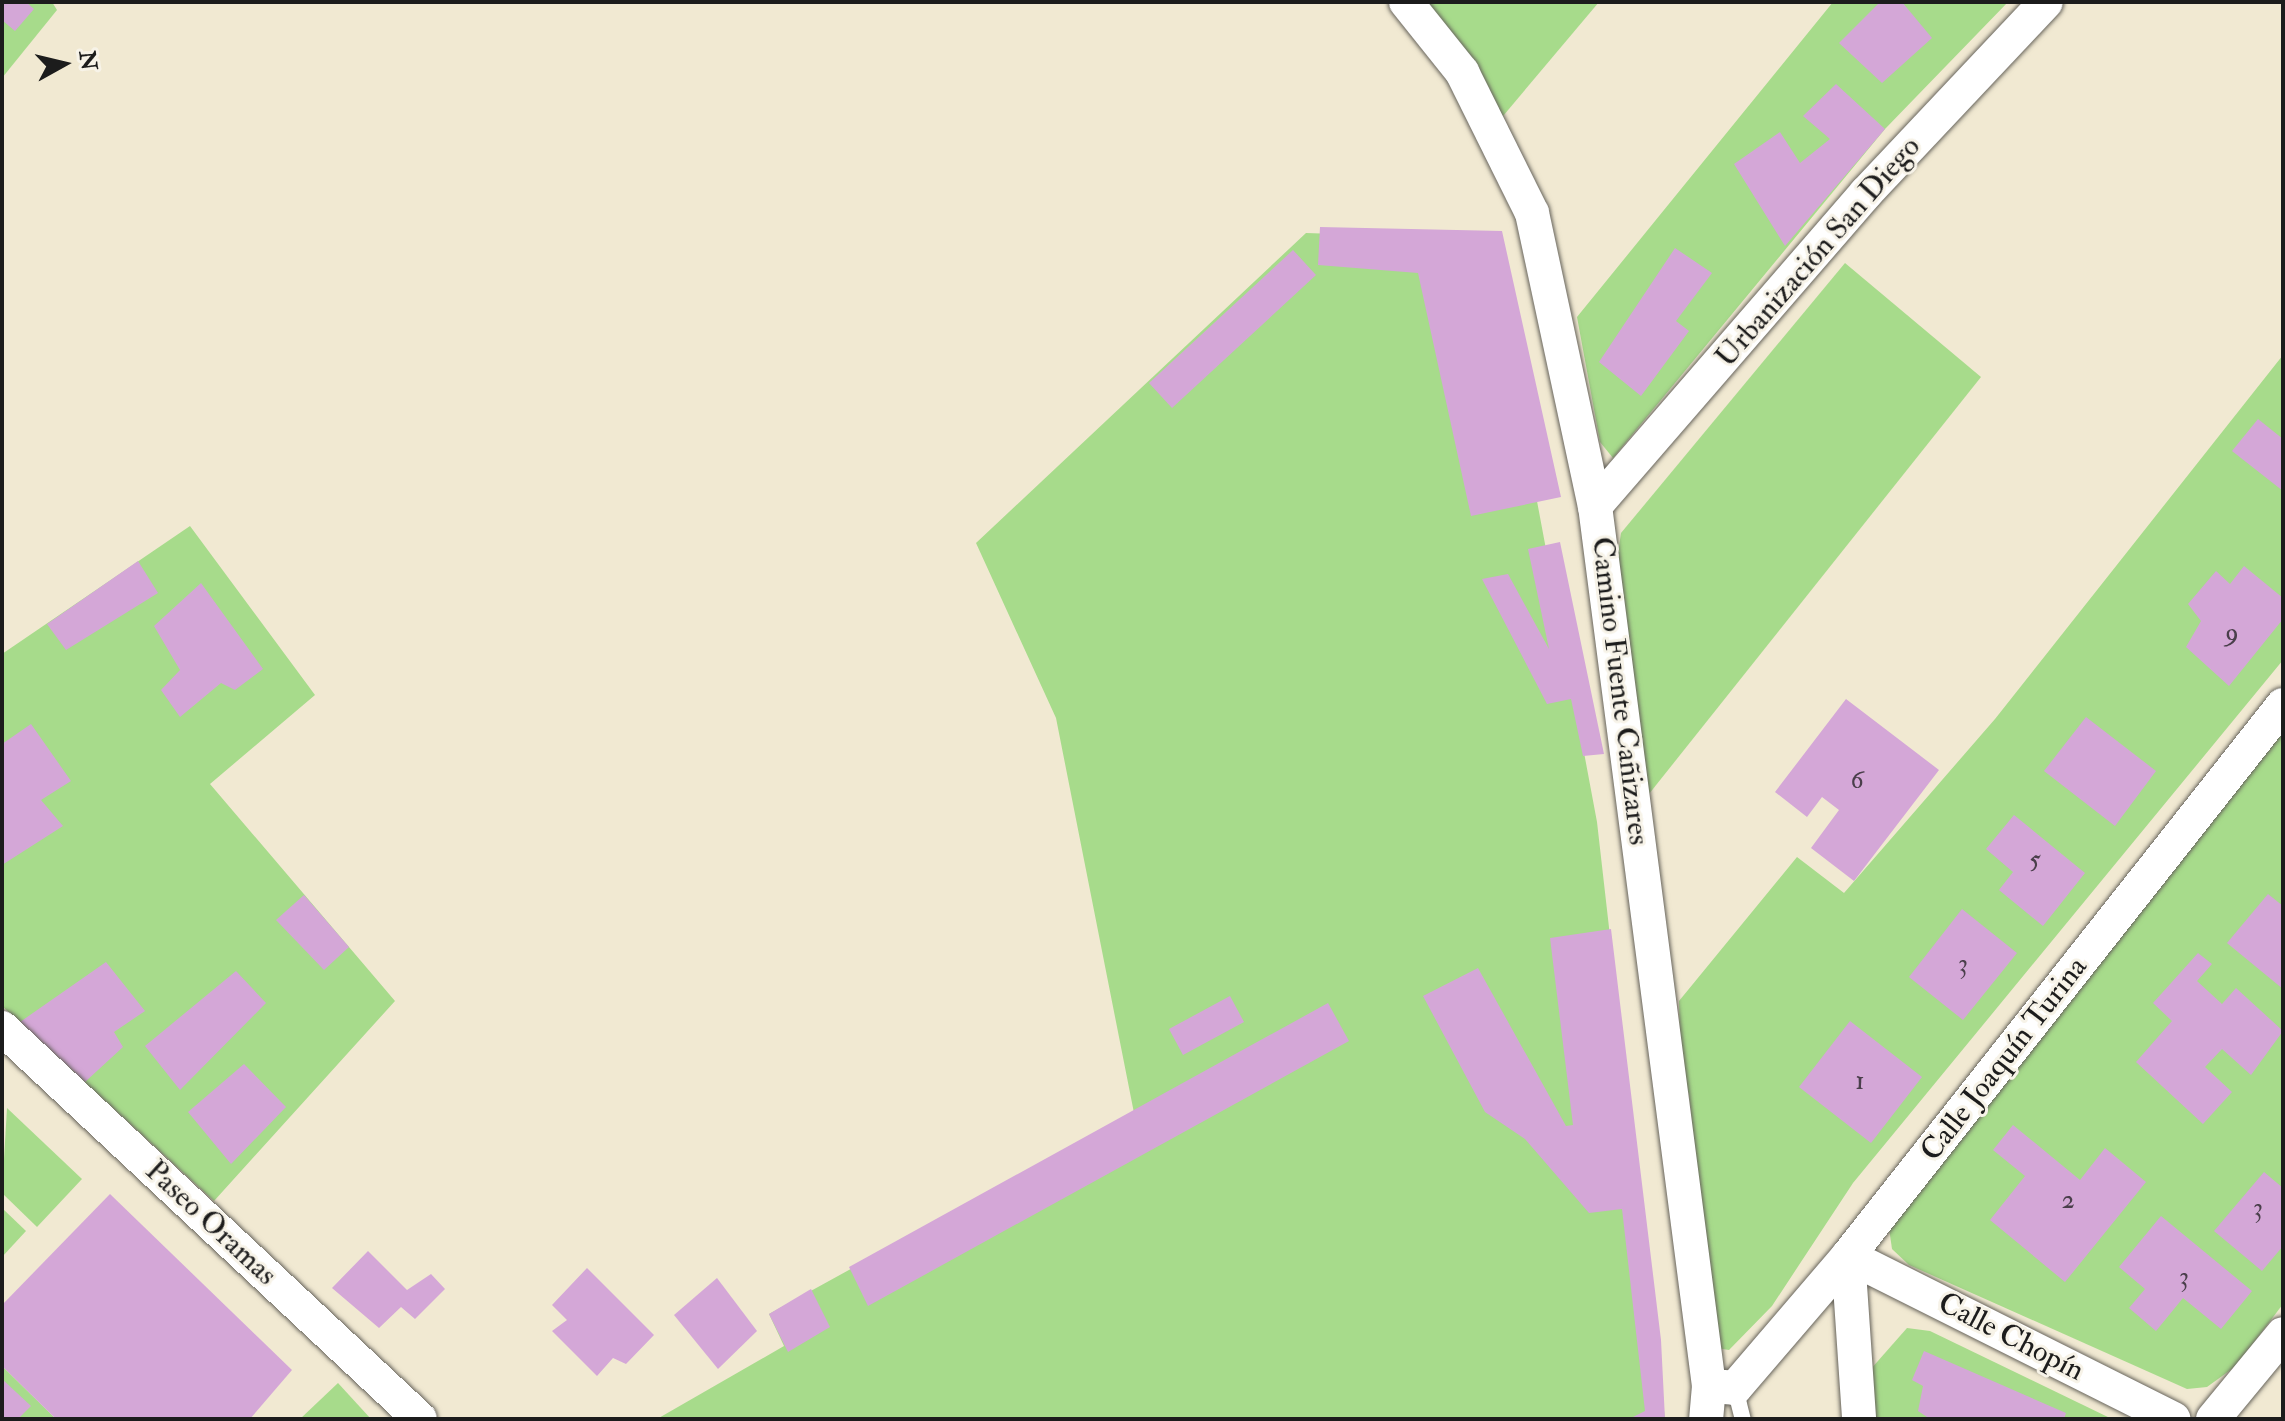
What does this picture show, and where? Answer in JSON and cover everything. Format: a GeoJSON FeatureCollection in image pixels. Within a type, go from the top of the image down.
{"type":"FeatureCollection","features":[{"type":"Feature","properties":{"kind":"street","name":"Camino Fuente Cañizares"},"geometry":{"type":"LineString","coordinates":[[1406,2],[1462,72],[1532,213],[1595,506],[1723,1403]]}},
{"type":"Feature","properties":{"kind":"street","name":"Urbanización San Diego"},"geometry":{"type":"LineString","coordinates":[[1595,506],[1866,193],[2046,2]]}},
{"type":"Feature","properties":{"kind":"street","name":"Calle Joaquín Turina"},"geometry":{"type":"LineString","coordinates":[[1723,1403],[1848,1256],[2283,705]]}},
{"type":"Feature","properties":{"kind":"street","name":"Paseo Oramas"},"geometry":{"type":"LineString","coordinates":[[2,1028],[420,1419]]}},
{"type":"Feature","properties":{"kind":"street"},"geometry":{"type":"LineString","coordinates":[[1848,1256],[1850,1376],[1859,1419]]}},
{"type":"Feature","properties":{"kind":"street","name":"Calle Chopín"},"geometry":{"type":"LineString","coordinates":[[1848,1256],[2174,1419]]}},
{"type":"Feature","properties":{"kind":"street"},"geometry":{"type":"LineString","coordinates":[[2213,1419],[2283,1334]]}},
{"type":"Feature","properties":{"kind":"green space"},"geometry":{"type":"Polygon","coordinates":[[[2,2],[52,2],[57,10],[2,78],[2,2]]]}},
{"type":"Feature","properties":{"kind":"green space"},"geometry":{"type":"Polygon","coordinates":[[[1418,2],[1599,2],[1498,122],[1418,2]]]}},
{"type":"Feature","properties":{"kind":"green space"},"geometry":{"type":"Polygon","coordinates":[[[1833,2],[2008,2],[1885,129],[1613,458],[1600,442],[1577,317],[1833,2]]]}},
{"type":"Feature","properties":{"kind":"green space"},"geometry":{"type":"Polygon","coordinates":[[[1306,233],[1488,239],[1597,822],[1665,1419],[657,1419],[784,1346],[769,1314],[1134,1113],[1056,718],[976,543],[1306,233]]]}},
{"type":"Feature","properties":{"kind":"green space"},"geometry":{"type":"Polygon","coordinates":[[[1845,263],[1981,377],[1645,799],[1617,561],[1621,533],[1845,263]]]}},
{"type":"Feature","properties":{"kind":"green space"},"geometry":{"type":"Polygon","coordinates":[[[2283,355],[2283,660],[1853,1183],[1772,1306],[1729,1350],[1716,1348],[1689,1094],[1681,1077],[1679,1001],[1797,857],[1844,893],[1995,719],[2283,355]]]}},
{"type":"Feature","properties":{"kind":"green space"},"geometry":{"type":"Polygon","coordinates":[[[190,526],[315,695],[210,784],[395,1001],[214,1201],[2,1006],[2,654],[190,526]]]}},
{"type":"Feature","properties":{"kind":"green space"},"geometry":{"type":"Polygon","coordinates":[[[2283,728],[2283,1304],[2236,1366],[2207,1387],[2187,1389],[1909,1265],[1892,1249],[1889,1228],[2283,728]]]}},
{"type":"Feature","properties":{"kind":"green space"},"geometry":{"type":"Polygon","coordinates":[[[7,1108],[82,1179],[37,1227],[2,1193],[7,1108]]]}},
{"type":"Feature","properties":{"kind":"green space"},"geometry":{"type":"Polygon","coordinates":[[[2,1208],[26,1231],[2,1257],[2,1208]]]}},
{"type":"Feature","properties":{"kind":"green space"},"geometry":{"type":"Polygon","coordinates":[[[1907,1328],[1930,1331],[2112,1419],[1876,1419],[1870,1370],[1907,1328]]]}},
{"type":"Feature","properties":{"kind":"green space"},"geometry":{"type":"Polygon","coordinates":[[[2,1366],[56,1419],[2,1419],[2,1366]]]}},
{"type":"Feature","properties":{"kind":"green space"},"geometry":{"type":"Polygon","coordinates":[[[338,1383],[371,1419],[300,1419],[338,1383]]]}},
{"type":"Feature","properties":{"kind":"building"},"geometry":{"type":"Polygon","coordinates":[[[2,2],[26,2],[34,9],[15,31],[2,20],[2,2]]]}},
{"type":"Feature","properties":{"kind":"building"},"geometry":{"type":"Polygon","coordinates":[[[1880,2],[1902,2],[1932,38],[1882,83],[1839,43],[1880,2]]]}},
{"type":"Feature","properties":{"kind":"building"},"geometry":{"type":"Polygon","coordinates":[[[1836,84],[1885,129],[1785,246],[1734,164],[1780,132],[1800,163],[1830,139],[1803,116],[1836,84]]]}},
{"type":"Feature","properties":{"kind":"building"},"geometry":{"type":"Polygon","coordinates":[[[1320,227],[1502,231],[1561,497],[1471,516],[1418,273],[1318,265],[1320,227]]]}},
{"type":"Feature","properties":{"kind":"building"},"geometry":{"type":"Polygon","coordinates":[[[1675,248],[1712,273],[1676,321],[1689,331],[1641,396],[1599,362],[1675,248]]]}},
{"type":"Feature","properties":{"kind":"building"},"geometry":{"type":"Polygon","coordinates":[[[1293,250],[1316,275],[1172,408],[1149,383],[1293,250]]]}},
{"type":"Feature","properties":{"kind":"building"},"geometry":{"type":"Polygon","coordinates":[[[2258,419],[2283,439],[2283,491],[2232,451],[2258,419]]]}},
{"type":"Feature","properties":{"kind":"building"},"geometry":{"type":"Polygon","coordinates":[[[1560,542],[1604,754],[1583,756],[1571,699],[1547,704],[1482,579],[1508,574],[1549,649],[1528,549],[1560,542]]]}},
{"type":"Feature","properties":{"kind":"building"},"geometry":{"type":"Polygon","coordinates":[[[138,561],[158,593],[66,650],[47,624],[138,561]]]}},
{"type":"Feature","properties":{"kind":"building"},"geometry":{"type":"Polygon","coordinates":[[[2244,566],[2283,598],[2283,619],[2229,686],[2186,647],[2201,621],[2188,604],[2216,571],[2230,584],[2244,566]]]}},
{"type":"Feature","properties":{"kind":"building"},"geometry":{"type":"Polygon","coordinates":[[[201,583],[263,669],[235,690],[221,683],[180,717],[161,690],[180,670],[154,626],[201,583]]]}},
{"type":"Feature","properties":{"kind":"building"},"geometry":{"type":"Polygon","coordinates":[[[1846,699],[1939,770],[1854,881],[1811,848],[1839,810],[1822,797],[1807,817],[1775,792],[1846,699]]]}},
{"type":"Feature","properties":{"kind":"building"},"geometry":{"type":"Polygon","coordinates":[[[2086,717],[2156,771],[2115,826],[2044,771],[2086,717]]]}},
{"type":"Feature","properties":{"kind":"building"},"geometry":{"type":"Polygon","coordinates":[[[31,724],[71,781],[41,800],[63,826],[2,865],[2,744],[31,724]]]}},
{"type":"Feature","properties":{"kind":"building"},"geometry":{"type":"Polygon","coordinates":[[[2014,815],[2085,873],[2043,926],[1999,890],[2013,872],[1986,849],[2014,815]]]}},
{"type":"Feature","properties":{"kind":"building"},"geometry":{"type":"Polygon","coordinates":[[[2268,894],[2283,906],[2283,989],[2227,943],[2268,894]]]}},
{"type":"Feature","properties":{"kind":"building"},"geometry":{"type":"Polygon","coordinates":[[[304,895],[349,947],[324,970],[276,920],[304,895]]]}},
{"type":"Feature","properties":{"kind":"building"},"geometry":{"type":"Polygon","coordinates":[[[1962,909],[2017,953],[1963,1020],[1909,977],[1962,909]]]}},
{"type":"Feature","properties":{"kind":"building"},"geometry":{"type":"Polygon","coordinates":[[[1611,929],[1661,1340],[1665,1419],[1629,1419],[1645,1411],[1622,1209],[1589,1213],[1525,1139],[1485,1112],[1423,996],[1478,968],[1566,1126],[1573,1125],[1550,938],[1611,929]]]}},
{"type":"Feature","properties":{"kind":"building"},"geometry":{"type":"Polygon","coordinates":[[[2198,953],[2212,964],[2197,981],[2222,1004],[2236,988],[2283,1031],[2251,1075],[2222,1049],[2205,1067],[2232,1092],[2203,1124],[2136,1062],[2172,1021],[2153,1003],[2198,953]]]}},
{"type":"Feature","properties":{"kind":"building"},"geometry":{"type":"Polygon","coordinates":[[[106,962],[145,1011],[114,1032],[123,1047],[85,1082],[20,1022],[106,962]]]}},
{"type":"Feature","properties":{"kind":"building"},"geometry":{"type":"Polygon","coordinates":[[[236,971],[266,1003],[180,1090],[145,1046],[236,971]]]}},
{"type":"Feature","properties":{"kind":"building"},"geometry":{"type":"Polygon","coordinates":[[[1230,996],[1244,1022],[1183,1055],[1169,1029],[1230,996]]]}},
{"type":"Feature","properties":{"kind":"building"},"geometry":{"type":"Polygon","coordinates":[[[1328,1003],[1349,1041],[868,1306],[849,1267],[1328,1003]]]}},
{"type":"Feature","properties":{"kind":"building"},"geometry":{"type":"Polygon","coordinates":[[[1850,1021],[1922,1077],[1871,1143],[1799,1087],[1850,1021]]]}},
{"type":"Feature","properties":{"kind":"building"},"geometry":{"type":"Polygon","coordinates":[[[244,1064],[286,1107],[231,1164],[188,1112],[244,1064]]]}},
{"type":"Feature","properties":{"kind":"building"},"geometry":{"type":"Polygon","coordinates":[[[2013,1125],[2080,1180],[2105,1148],[2146,1182],[2065,1282],[1990,1220],[2025,1176],[1993,1150],[2013,1125]]]}},
{"type":"Feature","properties":{"kind":"building"},"geometry":{"type":"Polygon","coordinates":[[[2264,1172],[2283,1188],[2283,1246],[2262,1271],[2214,1231],[2264,1172]]]}},
{"type":"Feature","properties":{"kind":"building"},"geometry":{"type":"Polygon","coordinates":[[[110,1194],[292,1370],[250,1419],[56,1419],[2,1366],[2,1305],[110,1194]]]}},
{"type":"Feature","properties":{"kind":"building"},"geometry":{"type":"Polygon","coordinates":[[[2161,1216],[2252,1291],[2221,1329],[2183,1298],[2156,1331],[2129,1308],[2145,1289],[2119,1267],[2161,1216]]]}},
{"type":"Feature","properties":{"kind":"building"},"geometry":{"type":"Polygon","coordinates":[[[368,1251],[407,1290],[431,1274],[445,1289],[415,1319],[401,1307],[379,1328],[332,1288],[368,1251]]]}},
{"type":"Feature","properties":{"kind":"building"},"geometry":{"type":"Polygon","coordinates":[[[587,1268],[654,1335],[626,1364],[613,1358],[597,1376],[552,1331],[567,1320],[552,1305],[587,1268]]]}},
{"type":"Feature","properties":{"kind":"building"},"geometry":{"type":"Polygon","coordinates":[[[717,1278],[757,1331],[718,1369],[674,1315],[717,1278]]]}},
{"type":"Feature","properties":{"kind":"building"},"geometry":{"type":"Polygon","coordinates":[[[811,1289],[830,1327],[788,1352],[769,1314],[811,1289]]]}},
{"type":"Feature","properties":{"kind":"building"},"geometry":{"type":"Polygon","coordinates":[[[1924,1351],[2066,1413],[2064,1419],[1930,1419],[1918,1411],[1923,1386],[1912,1380],[1924,1351]]]}},
{"type":"Feature","properties":{"kind":"building"},"geometry":{"type":"Polygon","coordinates":[[[2,1379],[31,1406],[18,1419],[2,1419],[2,1379]]]}}]}
